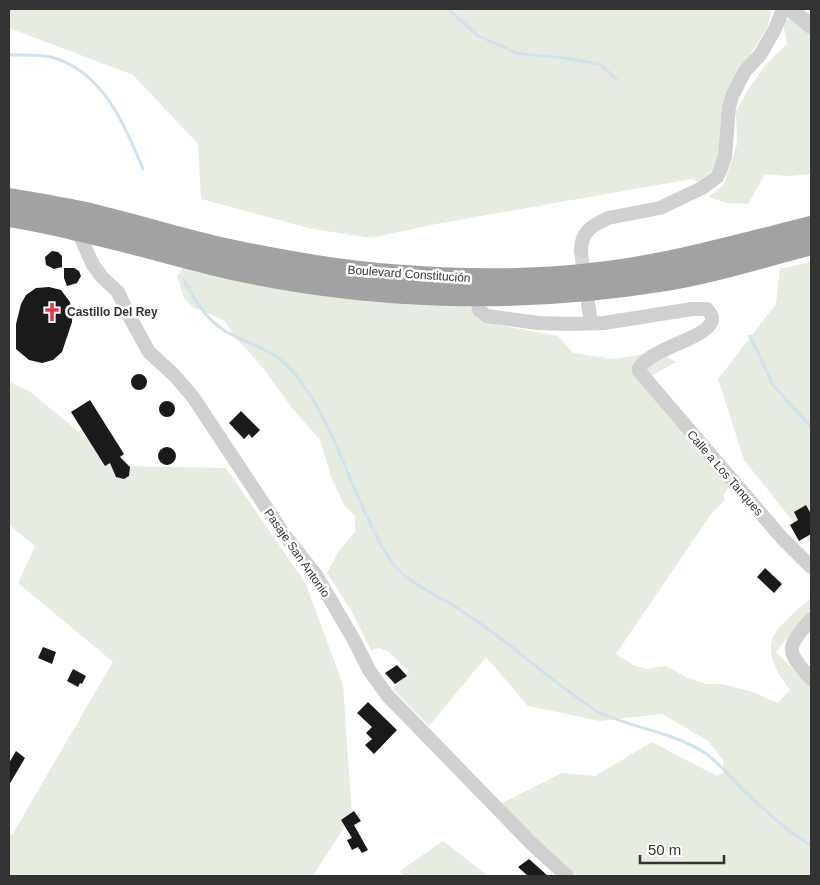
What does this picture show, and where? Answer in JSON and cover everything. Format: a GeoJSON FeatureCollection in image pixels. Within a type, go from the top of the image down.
{"type":"FeatureCollection","features":[{"type":"Feature","properties":{"kind":"highway","name":"Boulevard Constitución"},"geometry":{"type":"LineString","coordinates":[[9,199],[80,212],[221,248],[269,257],[378,274],[454,278],[521,278],[590,274],[650,265],[708,253],[811,227]]}},
{"type":"Feature","properties":{"kind":"highway","name":"Boulevard Constitución"},"geometry":{"type":"LineString","coordinates":[[9,216],[77,230],[229,268],[353,288],[444,294],[557,293],[653,282],[722,268],[811,244]]}},
{"type":"Feature","properties":{"kind":"street"},"geometry":{"type":"LineString","coordinates":[[581,251],[581,243],[587,231],[600,222],[608,218],[660,208],[702,188],[717,177],[724,156],[727,122],[733,94],[745,71],[760,55],[775,29],[782,9]]}},
{"type":"Feature","properties":{"kind":"street"},"geometry":{"type":"LineString","coordinates":[[790,9],[811,26]]}},
{"type":"Feature","properties":{"kind":"street","name":"Pasaje San Antonio"},"geometry":{"type":"LineString","coordinates":[[77,230],[92,265],[118,292],[149,352],[174,375],[193,397],[273,519],[316,575],[354,640],[369,670],[387,695],[531,843],[567,876]]}},
{"type":"Feature","properties":{"kind":"street"},"geometry":{"type":"LineString","coordinates":[[476,295],[479,310],[487,316],[538,323],[591,323],[588,303]]}},
{"type":"Feature","properties":{"kind":"street","name":"Calle a Los Tanques"},"geometry":{"type":"LineString","coordinates":[[591,323],[700,308],[707,309],[711,313],[712,319],[710,324],[701,331],[647,358],[639,368],[642,377],[781,537],[811,567]]}},
{"type":"Feature","properties":{"kind":"street"},"geometry":{"type":"LineString","coordinates":[[811,619],[794,639],[791,648],[798,663],[811,679]]}},
{"type":"Feature","properties":{"kind":"shaded area"},"geometry":{"type":"Polygon","coordinates":[[[9,9],[769,9],[771,15],[767,28],[734,80],[718,166],[698,182],[692,179],[436,224],[371,238],[312,229],[201,199],[198,144],[133,75],[9,28],[9,9]]]}},
{"type":"Feature","properties":{"kind":"shaded area"},"geometry":{"type":"Polygon","coordinates":[[[782,18],[797,21],[811,31],[811,174],[788,176],[765,174],[748,204],[726,203],[709,197],[724,184],[737,144],[736,111],[749,88],[767,63],[787,44],[782,18]]]}},
{"type":"Feature","properties":{"kind":"shaded area"},"geometry":{"type":"Polygon","coordinates":[[[811,262],[811,544],[744,460],[718,379],[776,304],[780,269],[811,262]]]}},
{"type":"Feature","properties":{"kind":"shaded area"},"geometry":{"type":"Polygon","coordinates":[[[185,266],[396,299],[484,308],[494,324],[558,336],[573,353],[614,359],[658,352],[676,362],[641,382],[730,485],[723,496],[725,500],[711,514],[616,654],[635,666],[647,669],[666,666],[688,678],[707,684],[722,684],[753,692],[778,703],[790,690],[779,674],[773,660],[771,648],[773,638],[778,629],[811,598],[811,609],[776,652],[811,687],[811,876],[578,876],[560,862],[555,855],[494,807],[562,773],[595,776],[652,742],[717,776],[724,772],[723,760],[708,741],[662,714],[600,721],[528,706],[486,657],[429,726],[393,689],[409,672],[388,651],[379,648],[371,650],[351,610],[327,573],[338,552],[355,532],[355,516],[344,505],[332,479],[320,440],[292,408],[263,368],[233,335],[225,321],[194,308],[184,298],[177,276],[185,266]]]}},
{"type":"Feature","properties":{"kind":"shaded area"},"geometry":{"type":"Polygon","coordinates":[[[9,382],[29,391],[121,466],[226,468],[306,584],[343,685],[352,815],[313,876],[9,876],[9,833],[12,835],[113,662],[18,583],[35,546],[9,525],[9,382]]]}},
{"type":"Feature","properties":{"kind":"shaded area"},"geometry":{"type":"Polygon","coordinates":[[[443,841],[488,876],[405,876],[400,871],[443,841]]]}},
{"type":"Feature","properties":{"kind":"building"},"geometry":{"type":"Polygon","coordinates":[[[52,251],[58,252],[62,256],[62,267],[54,269],[46,265],[45,257],[52,251]]]}},
{"type":"Feature","properties":{"kind":"building"},"geometry":{"type":"Polygon","coordinates":[[[64,268],[74,268],[79,271],[81,276],[77,283],[67,286],[64,278],[64,268]]]}},
{"type":"Feature","properties":{"kind":"building"},"geometry":{"type":"Polygon","coordinates":[[[49,287],[61,290],[70,302],[72,322],[62,352],[53,360],[42,363],[29,360],[16,349],[16,324],[21,304],[26,295],[36,288],[49,287]]]}},
{"type":"Feature","properties":{"kind":"building"},"geometry":{"type":"Polygon","coordinates":[[[139,374],[145,376],[147,382],[145,388],[139,390],[133,388],[131,382],[133,376],[139,374]]]}},
{"type":"Feature","properties":{"kind":"building"},"geometry":{"type":"Polygon","coordinates":[[[90,400],[124,454],[120,457],[130,467],[129,476],[124,479],[116,477],[110,463],[105,466],[71,412],[90,400]]]}},
{"type":"Feature","properties":{"kind":"building"},"geometry":{"type":"Polygon","coordinates":[[[164,401],[170,401],[175,406],[173,415],[164,417],[159,412],[159,406],[164,401]]]}},
{"type":"Feature","properties":{"kind":"building"},"geometry":{"type":"Polygon","coordinates":[[[241,411],[260,430],[252,438],[249,434],[244,439],[229,423],[241,411]]]}},
{"type":"Feature","properties":{"kind":"building"},"geometry":{"type":"Polygon","coordinates":[[[167,447],[173,450],[176,456],[173,462],[167,465],[161,462],[158,456],[161,450],[167,447]]]}},
{"type":"Feature","properties":{"kind":"building"},"geometry":{"type":"Polygon","coordinates":[[[806,505],[811,514],[811,534],[799,541],[790,525],[798,520],[794,512],[806,505]]]}},
{"type":"Feature","properties":{"kind":"building"},"geometry":{"type":"Polygon","coordinates":[[[765,568],[782,584],[774,593],[757,577],[765,568]]]}},
{"type":"Feature","properties":{"kind":"building"},"geometry":{"type":"Polygon","coordinates":[[[43,647],[56,652],[52,664],[38,658],[43,647]]]}},
{"type":"Feature","properties":{"kind":"building"},"geometry":{"type":"Polygon","coordinates":[[[397,665],[407,676],[395,684],[385,673],[397,665]]]}},
{"type":"Feature","properties":{"kind":"building"},"geometry":{"type":"Polygon","coordinates":[[[73,669],[86,676],[78,687],[67,681],[73,669]]]}},
{"type":"Feature","properties":{"kind":"building"},"geometry":{"type":"Polygon","coordinates":[[[368,702],[397,730],[374,754],[365,745],[372,739],[366,733],[372,727],[357,713],[368,702]]]}},
{"type":"Feature","properties":{"kind":"building"},"geometry":{"type":"Polygon","coordinates":[[[16,751],[25,758],[9,785],[9,763],[16,751]]]}},
{"type":"Feature","properties":{"kind":"building"},"geometry":{"type":"Polygon","coordinates":[[[354,811],[361,821],[354,825],[368,850],[362,853],[358,847],[352,850],[347,840],[352,838],[341,820],[354,811]]]}},
{"type":"Feature","properties":{"kind":"building"},"geometry":{"type":"Polygon","coordinates":[[[529,859],[548,876],[528,876],[518,867],[529,859]]]}},
{"type":"Feature","properties":{"kind":"waterway"},"geometry":{"type":"LineString","coordinates":[[448,9],[477,35],[516,53],[600,64],[616,79]]}},
{"type":"Feature","properties":{"kind":"waterway"},"geometry":{"type":"LineString","coordinates":[[9,55],[51,57],[69,64],[85,74],[98,87],[119,117],[143,169]]}},
{"type":"Feature","properties":{"kind":"waterway"},"geometry":{"type":"LineString","coordinates":[[183,279],[201,308],[218,326],[279,358],[295,374],[310,394],[333,438],[373,530],[391,561],[405,576],[454,606],[503,640],[598,712],[680,740],[705,753],[776,819],[811,845]]}},
{"type":"Feature","properties":{"kind":"waterway"},"geometry":{"type":"LineString","coordinates":[[750,336],[773,385],[811,427]]}},
{"type":"Feature","properties":{"kind":"tunnel"},"geometry":{"type":"LineString","coordinates":[[581,251],[585,282]]}},
{"type":"Feature","properties":{"kind":"place","name":"Castillo Del Rey"},"geometry":{"type":"Point","coordinates":[52,312]}}]}
